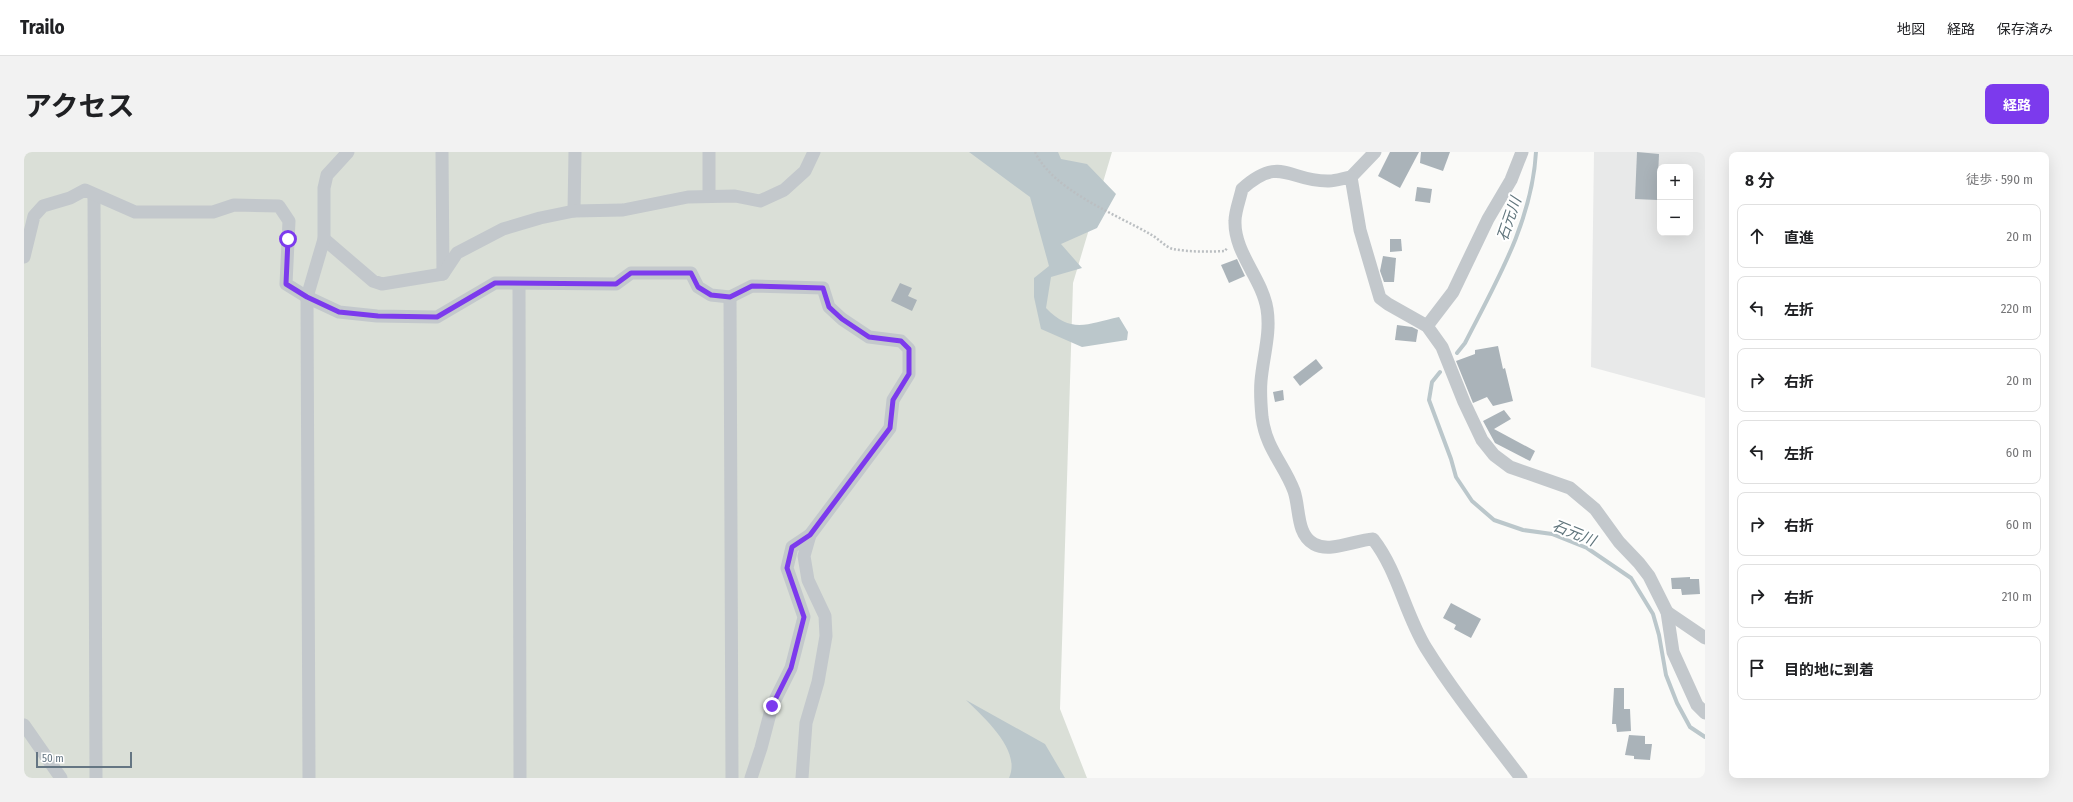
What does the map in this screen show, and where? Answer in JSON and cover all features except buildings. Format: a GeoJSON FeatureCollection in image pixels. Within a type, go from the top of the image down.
{"type":"FeatureCollection","features":[{"type":"Feature","properties":{"kind":"street"},"geometry":{"type":"LineString","coordinates":[[309,778],[307,297],[324,239],[324,188],[327,175],[348,152]]}},
{"type":"Feature","properties":{"kind":"street"},"geometry":{"type":"LineString","coordinates":[[442,152],[443,274]]}},
{"type":"Feature","properties":{"kind":"street"},"geometry":{"type":"LineString","coordinates":[[574,211],[575,152]]}},
{"type":"Feature","properties":{"kind":"street"},"geometry":{"type":"LineString","coordinates":[[709,152],[709,196]]}},
{"type":"Feature","properties":{"kind":"street"},"geometry":{"type":"LineString","coordinates":[[324,239],[373,281],[382,284],[443,274],[457,253],[503,229],[540,218],[574,211],[623,210],[688,197],[735,196],[760,202],[784,190],[805,171],[814,152]]}},
{"type":"Feature","properties":{"kind":"street"},"geometry":{"type":"LineString","coordinates":[[1375,152],[1351,177],[1329,181],[1302,177],[1276,170],[1262,174],[1242,189],[1235,220],[1236,237],[1260,287],[1267,308],[1266,353],[1261,381],[1262,418],[1269,445],[1294,491],[1300,521],[1305,535],[1313,543],[1325,547],[1373,539],[1385,557],[1425,647],[1521,778]]}},
{"type":"Feature","properties":{"kind":"street"},"geometry":{"type":"LineString","coordinates":[[1427,326],[1453,292],[1488,219],[1511,180],[1522,152]]}},
{"type":"Feature","properties":{"kind":"street"},"geometry":{"type":"LineString","coordinates":[[1351,177],[1360,230],[1373,281],[1380,298],[1427,326],[1442,347],[1464,402],[1482,440],[1488,448],[1510,467],[1560,483],[1583,498],[1595,509],[1618,542],[1639,563],[1649,576],[1667,612],[1673,652],[1697,705],[1705,713]]}},
{"type":"Feature","properties":{"kind":"street"},"geometry":{"type":"LineString","coordinates":[[24,257],[34,216],[43,206],[70,198],[85,190],[135,212],[213,212],[234,205],[279,206],[289,221],[286,284],[307,297],[339,312],[378,316],[437,317],[495,283],[616,284],[631,273],[691,273],[698,287],[711,295],[730,297],[752,286],[823,288],[829,307],[842,319],[869,337],[901,341],[909,349],[909,374],[893,400],[890,428],[810,535],[792,547],[787,568],[804,617],[791,668],[772,706],[762,748],[751,778]]}},
{"type":"Feature","properties":{"kind":"street"},"geometry":{"type":"LineString","coordinates":[[94,195],[96,778]]}},
{"type":"Feature","properties":{"kind":"street"},"geometry":{"type":"LineString","coordinates":[[519,284],[520,778]]}},
{"type":"Feature","properties":{"kind":"street"},"geometry":{"type":"LineString","coordinates":[[730,297],[732,778]]}},
{"type":"Feature","properties":{"kind":"street"},"geometry":{"type":"LineString","coordinates":[[802,778],[806,723],[818,682],[826,636],[824,616],[808,580],[804,556],[810,535]]}},
{"type":"Feature","properties":{"kind":"street"},"geometry":{"type":"LineString","coordinates":[[1667,612],[1705,638]]}},
{"type":"Feature","properties":{"kind":"street"},"geometry":{"type":"LineString","coordinates":[[24,725],[61,778]]}},
{"type":"Feature","properties":{"kind":"path"},"geometry":{"type":"LineString","coordinates":[[1035,152],[1038,160],[1056,178],[1091,204],[1151,234],[1172,249],[1212,252],[1225,250],[1236,237]]}},
{"type":"Feature","properties":{"kind":"shaded area"},"geometry":{"type":"Polygon","coordinates":[[[24,152],[1112,152],[1073,283],[1060,709],[1087,778],[24,778],[24,152]]]}},
{"type":"Feature","properties":{"kind":"shaded area"},"geometry":{"type":"Polygon","coordinates":[[[969,152],[1058,152],[1061,159],[1087,164],[1116,194],[1097,228],[1061,244],[1082,268],[1051,277],[1046,308],[1063,321],[1080,325],[1119,317],[1128,332],[1127,340],[1082,347],[1041,329],[1034,297],[1034,278],[1049,266],[1030,197],[969,152]]]}},
{"type":"Feature","properties":{"kind":"shaded area"},"geometry":{"type":"Polygon","coordinates":[[[1594,152],[1705,152],[1705,398],[1591,367],[1594,152]]]}},
{"type":"Feature","properties":{"kind":"shaded area"},"geometry":{"type":"Polygon","coordinates":[[[966,700],[1045,744],[1065,778],[1009,778],[1012,767],[1006,745],[991,725],[966,700]]]}},
{"type":"Feature","properties":{"kind":"waterway","name":"石元川"},"geometry":{"type":"LineString","coordinates":[[1457,353],[1465,343],[1511,251],[1528,203],[1536,152]]}},
{"type":"Feature","properties":{"kind":"waterway","name":"石元川"},"geometry":{"type":"LineString","coordinates":[[1440,372],[1432,382],[1429,400],[1451,459],[1456,477],[1472,501],[1494,520],[1523,530],[1552,534],[1587,548],[1631,578],[1653,614],[1659,635],[1666,675],[1677,703],[1690,727],[1705,737]]}},
{"type":"Feature","properties":{"kind":"route"},"geometry":{"type":"LineString","coordinates":[[288,239],[286,284],[307,297],[339,312],[378,316],[437,317],[495,283],[616,284],[631,273],[691,273],[698,287],[711,295],[730,297],[752,286],[823,288],[829,307],[842,319],[869,337],[901,341],[909,349],[909,374],[893,400],[890,428],[810,535],[792,547],[787,568],[804,617],[791,668],[772,706]]}}]}
